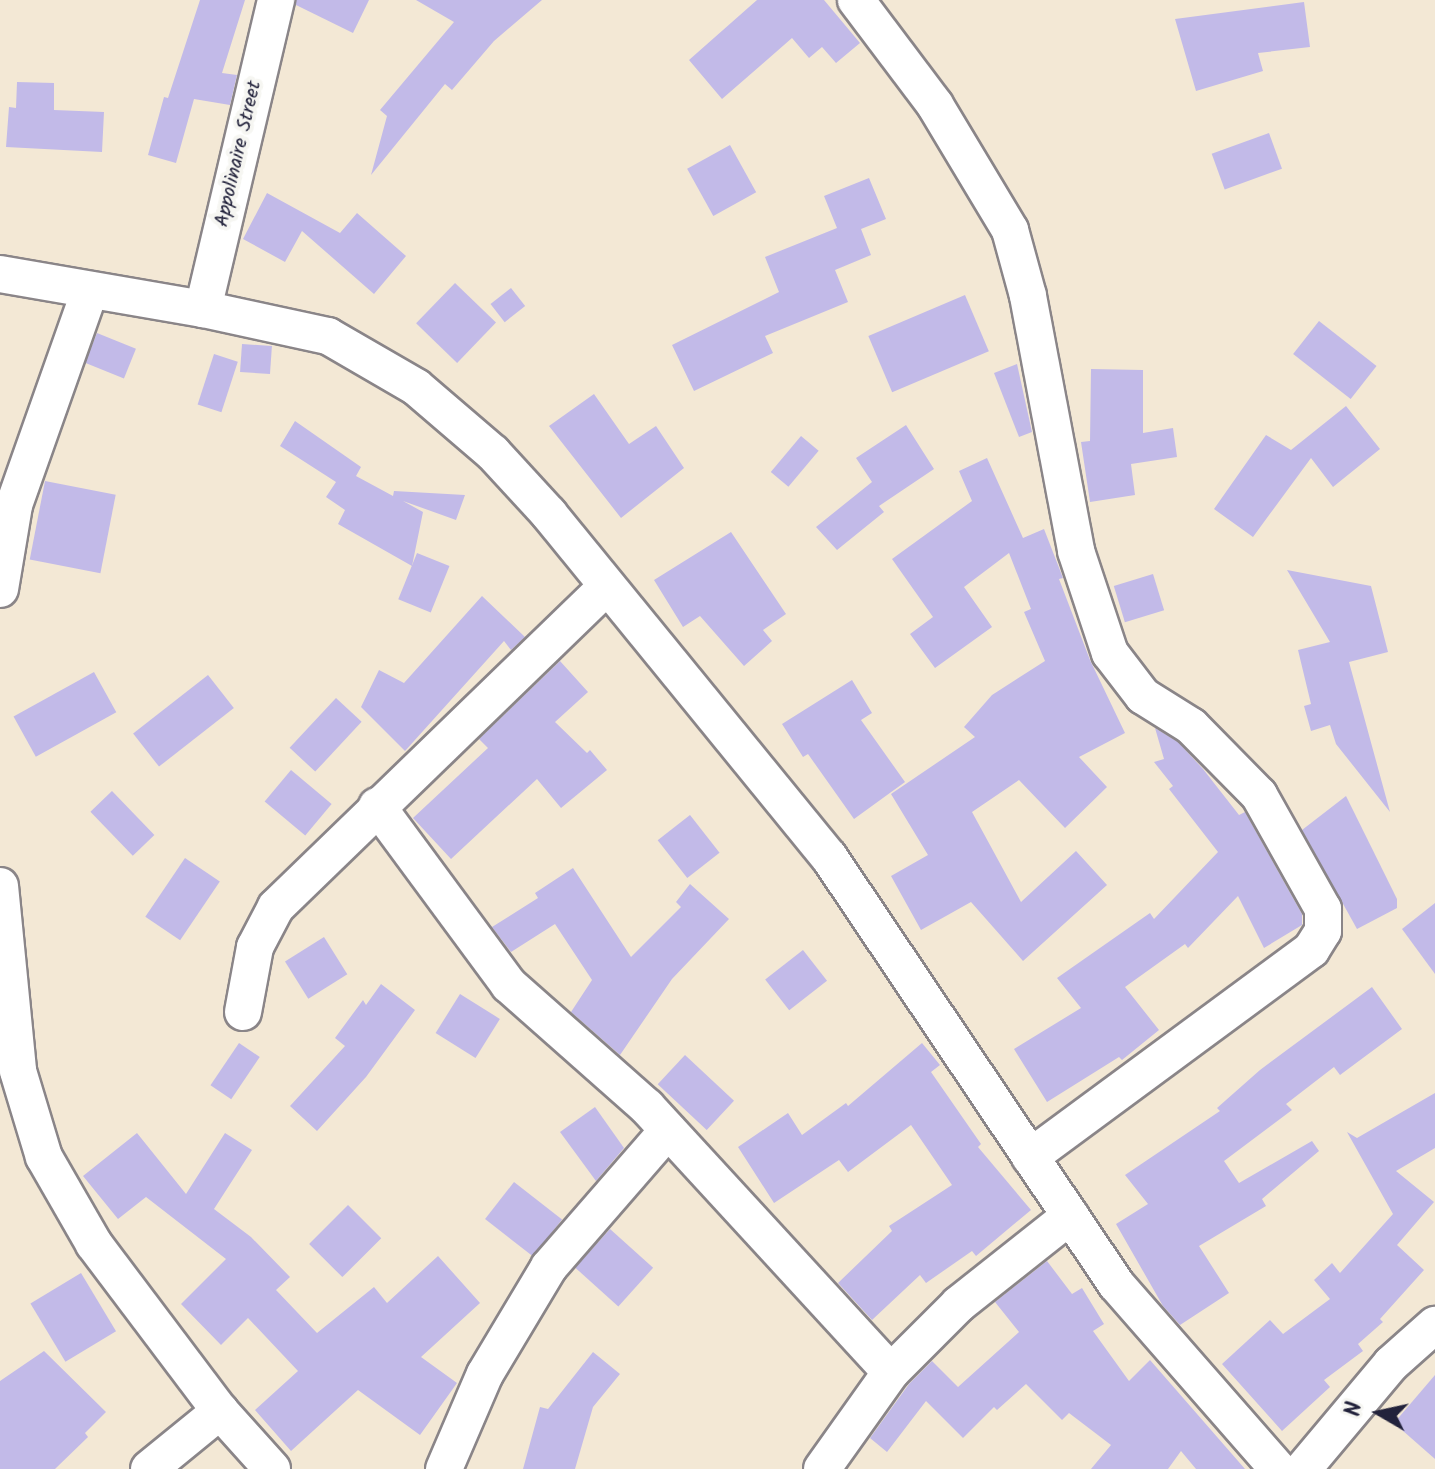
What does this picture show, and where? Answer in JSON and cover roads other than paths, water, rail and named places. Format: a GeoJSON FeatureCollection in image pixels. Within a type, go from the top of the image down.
{"type":"FeatureCollection","features":[{"type":"Feature","properties":{"kind":"street","name":"Appolinaire Street"},"geometry":{"type":"LineString","coordinates":[[203,309],[276,0]]}},
{"type":"Feature","properties":{"kind":"street"},"geometry":{"type":"LineString","coordinates":[[856,0],[935,105],[1010,230],[1028,296],[1076,551],[1110,653],[1143,696],[1191,726],[1259,795],[1323,909],[1323,931],[1311,950],[1030,1157]]}},
{"type":"Feature","properties":{"kind":"street"},"geometry":{"type":"LineString","coordinates":[[0,274],[203,309],[328,336],[416,387],[493,453],[607,586],[829,857],[1116,1284],[1278,1469]]}},
{"type":"Feature","properties":{"kind":"street"},"geometry":{"type":"LineString","coordinates":[[0,589],[14,505],[90,290]]}},
{"type":"Feature","properties":{"kind":"street"},"geometry":{"type":"LineString","coordinates":[[243,1012],[255,947],[276,907],[607,586]]}},
{"type":"Feature","properties":{"kind":"street"},"geometry":{"type":"LineString","coordinates":[[377,806],[509,985],[612,1074],[668,1130],[891,1372]]}},
{"type":"Feature","properties":{"kind":"street"},"geometry":{"type":"LineString","coordinates":[[0,886],[18,1071],[44,1157],[94,1244],[220,1411],[272,1469]]}},
{"type":"Feature","properties":{"kind":"street"},"geometry":{"type":"LineString","coordinates":[[444,1469],[485,1374],[549,1267],[668,1130]]}},
{"type":"Feature","properties":{"kind":"street"},"geometry":{"type":"LineString","coordinates":[[822,1469],[891,1372],[959,1304],[1070,1216]]}},
{"type":"Feature","properties":{"kind":"street"},"geometry":{"type":"LineString","coordinates":[[1303,1469],[1391,1364],[1435,1325]]}},
{"type":"Feature","properties":{"kind":"street"},"geometry":{"type":"LineString","coordinates":[[149,1469],[220,1411]]}}]}
